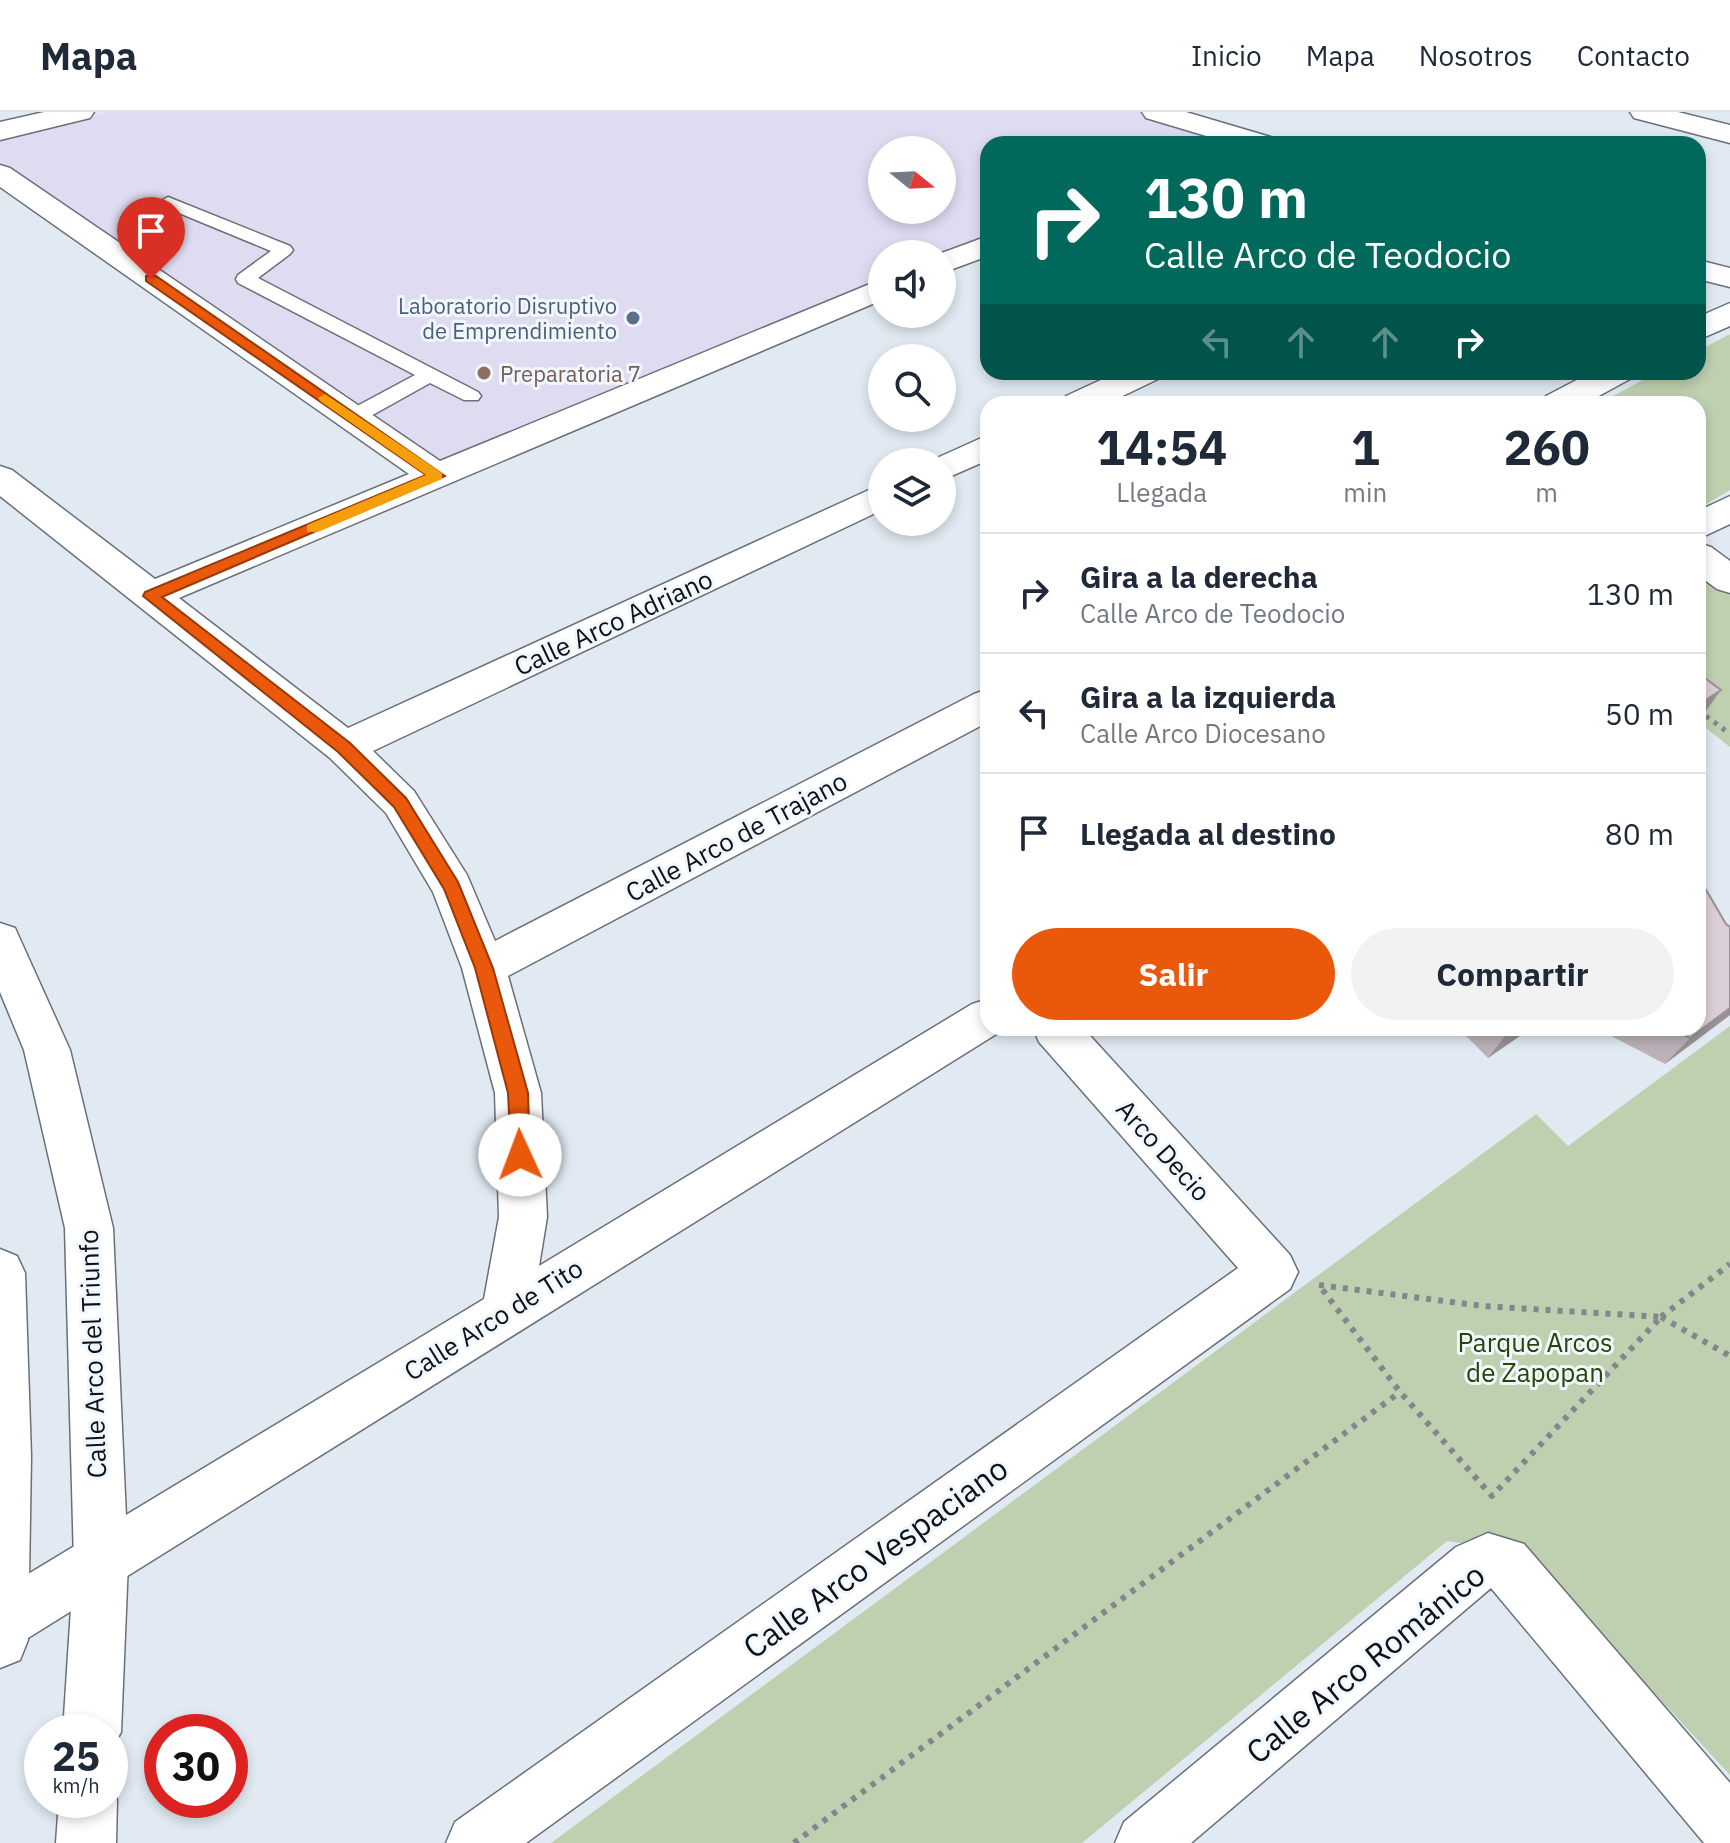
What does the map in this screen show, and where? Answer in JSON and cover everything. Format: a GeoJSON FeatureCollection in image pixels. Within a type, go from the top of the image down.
{"type":"FeatureCollection","features":[{"type":"Feature","properties":{"kind":"street"},"geometry":{"type":"LineString","coordinates":[[0,131],[80,112]]}},
{"type":"Feature","properties":{"kind":"street"},"geometry":{"type":"LineString","coordinates":[[1156,112],[1227,136]]}},
{"type":"Feature","properties":{"kind":"street"},"geometry":{"type":"LineString","coordinates":[[1644,112],[1730,134]]}},
{"type":"Feature","properties":{"kind":"street"},"geometry":{"type":"LineString","coordinates":[[0,174],[437,476]]}},
{"type":"Feature","properties":{"kind":"street"},"geometry":{"type":"LineString","coordinates":[[956,258],[980,248]]}},
{"type":"Feature","properties":{"kind":"street"},"geometry":{"type":"LineString","coordinates":[[1706,271],[1730,278]]}},
{"type":"Feature","properties":{"kind":"street"},"geometry":{"type":"LineString","coordinates":[[150,596],[868,295]]}},
{"type":"Feature","properties":{"kind":"street"},"geometry":{"type":"LineString","coordinates":[[1706,326],[1730,313]]}},
{"type":"Feature","properties":{"kind":"street"},"geometry":{"type":"LineString","coordinates":[[1095,396],[1129,380]]}},
{"type":"Feature","properties":{"kind":"street"},"geometry":{"type":"LineString","coordinates":[[1573,396],[1603,380]]}},
{"type":"Feature","properties":{"kind":"street"},"geometry":{"type":"LineString","coordinates":[[956,461],[980,450]]}},
{"type":"Feature","properties":{"kind":"street"},"geometry":{"type":"LineString","coordinates":[[0,478],[344,747],[400,802],[452,887],[484,968],[518,1093],[523,1217],[507,1310]]}},
{"type":"Feature","properties":{"kind":"street","name":"Calle Arco Adriano"},"geometry":{"type":"LineString","coordinates":[[344,747],[868,503]]}},
{"type":"Feature","properties":{"kind":"street"},"geometry":{"type":"LineString","coordinates":[[1706,522],[1730,508]]}},
{"type":"Feature","properties":{"kind":"street"},"geometry":{"type":"LineString","coordinates":[[1706,562],[1730,580]]}},
{"type":"Feature","properties":{"kind":"street","name":"Calle Arco de Trajano"},"geometry":{"type":"LineString","coordinates":[[484,968],[980,708]]}},
{"type":"Feature","properties":{"kind":"street","name":"Calle Arco del Triunfo"},"geometry":{"type":"LineString","coordinates":[[0,941],[47,1050],[89,1228],[101,1562],[93,1714]]}},
{"type":"Feature","properties":{"kind":"street","name":"Calle Arco de Tito"},"geometry":{"type":"LineString","coordinates":[[1,1628],[101,1562],[507,1310],[980,1023]]}},
{"type":"Feature","properties":{"kind":"street","name":"Arco Decio"},"geometry":{"type":"LineString","coordinates":[[1062,1036],[1273,1272]]}},
{"type":"Feature","properties":{"kind":"street","name":"Calle Arco Vespaciano"},"geometry":{"type":"LineString","coordinates":[[476,1843],[1273,1272]]}},
{"type":"Feature","properties":{"kind":"street"},"geometry":{"type":"LineString","coordinates":[[0,1273],[5,1456],[1,1628]]}},
{"type":"Feature","properties":{"kind":"street","name":"Calle Arco Románico"},"geometry":{"type":"LineString","coordinates":[[1145,1843],[1475,1566],[1488,1560],[1505,1563],[1730,1828]]}},
{"type":"Feature","properties":{"kind":"street"},"geometry":{"type":"LineString","coordinates":[[86,1843],[87,1818]]}},
{"type":"Feature","properties":{"kind":"lane"},"geometry":{"type":"LineString","coordinates":[[168,202],[284,250],[245,279],[471,396]]}},
{"type":"Feature","properties":{"kind":"lane"},"geometry":{"type":"LineString","coordinates":[[353,417],[430,375]]}},
{"type":"Feature","properties":{"kind":"path"},"geometry":{"type":"LineString","coordinates":[[1706,716],[1730,734]]}},
{"type":"Feature","properties":{"kind":"path"},"geometry":{"type":"LineString","coordinates":[[1730,1264],[1661,1317],[1492,1496],[1400,1392],[1319,1285],[1483,1306],[1661,1317],[1730,1356]]}},
{"type":"Feature","properties":{"kind":"path"},"geometry":{"type":"LineString","coordinates":[[794,1843],[1400,1392]]}},
{"type":"Feature","properties":{"kind":"shaded area","name":"Preparatoria 7"},"geometry":{"type":"Polygon","coordinates":[[[108,112],[1144,112],[1228,136],[980,136],[980,241],[956,249],[956,240],[868,240],[868,288],[443,465],[0,169],[0,139],[108,112]]]}},
{"type":"Feature","properties":{"kind":"green space"},"geometry":{"type":"Polygon","coordinates":[[[1730,334],[1730,490],[1706,504],[1706,396],[1613,396],[1643,380],[1706,380],[1706,347],[1730,334]]]}},
{"type":"Feature","properties":{"kind":"green space"},"geometry":{"type":"Polygon","coordinates":[[[1706,572],[1730,590],[1730,747],[1706,728],[1706,572]]]}},
{"type":"Feature","properties":{"kind":"green space","name":"Parque Arcos de Zapopan"},"geometry":{"type":"Polygon","coordinates":[[[1730,1026],[1730,1775],[1524,1552],[1447,1541],[1082,1843],[551,1843],[1536,1114],[1568,1146],[1730,1026]]]}},
{"type":"Feature","properties":{"kind":"building"},"geometry":{"type":"Polygon","coordinates":[[[1706,679],[1721,690],[1706,700],[1706,679]]]}},
{"type":"Feature","properties":{"kind":"building"},"geometry":{"type":"Polygon","coordinates":[[[1706,890],[1730,927],[1730,1008],[1706,1026],[1706,890]]]}},
{"type":"Feature","properties":{"kind":"slow traffic"},"geometry":{"type":"LineString","coordinates":[[312,528],[437,476],[325,398]]}},
{"type":"Feature","properties":{"kind":"place","name":"Laboratorio Disruptivo de Emprendimiento"},"geometry":{"type":"Point","coordinates":[633,318]}},
{"type":"Feature","properties":{"kind":"place","name":"Preparatoria 7"},"geometry":{"type":"Point","coordinates":[484,373]}},
{"type":"Feature","properties":{"kind":"route"},"geometry":{"type":"LineString","coordinates":[[151,279],[437,476],[150,596],[344,747],[400,802],[452,887],[484,968],[518,1093],[520,1155]]}}]}
